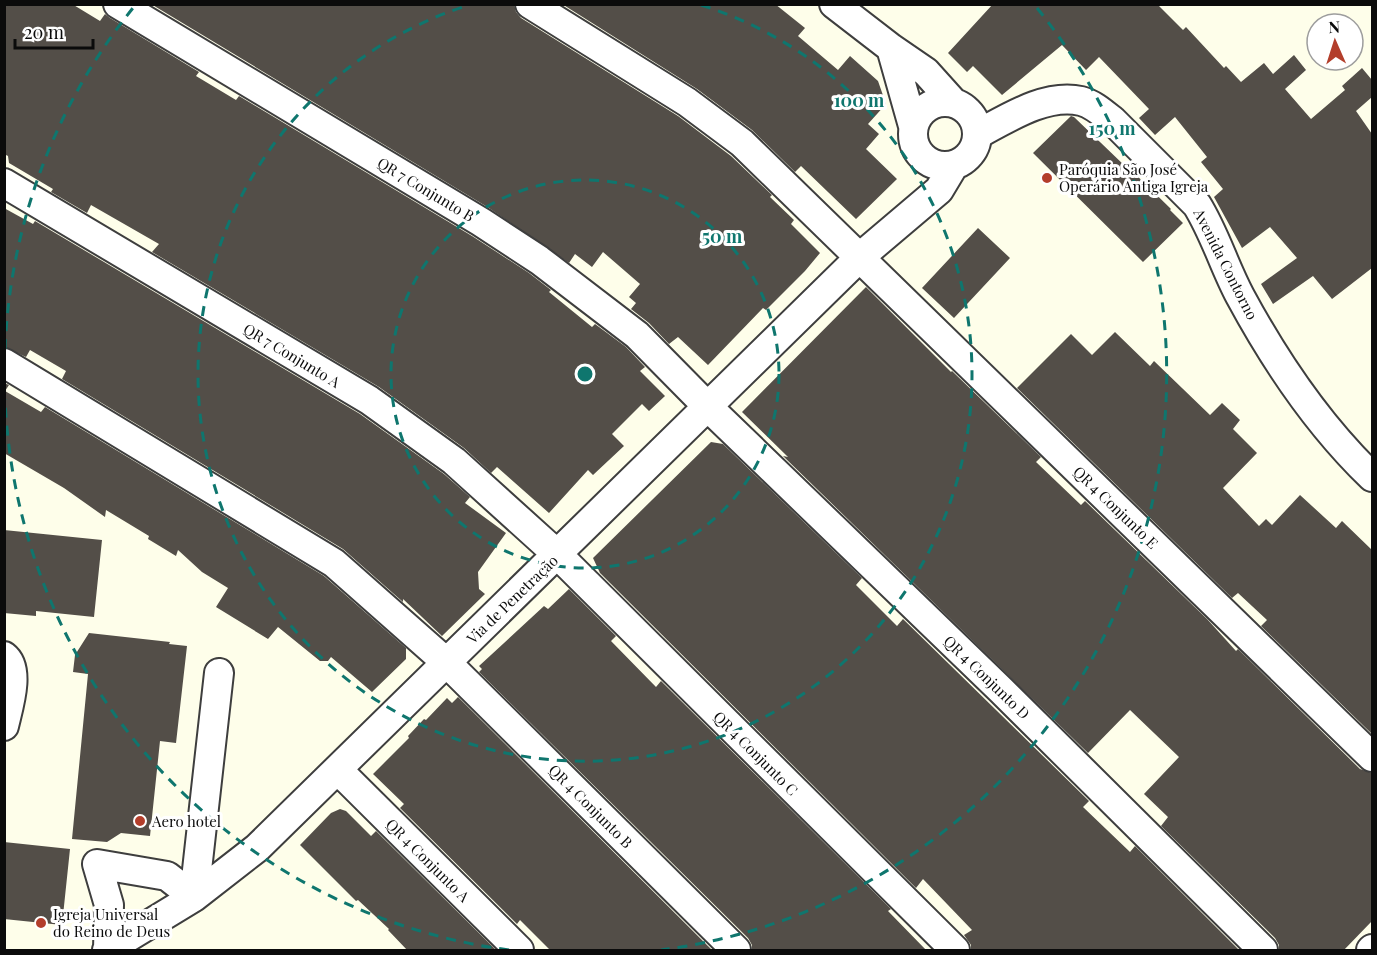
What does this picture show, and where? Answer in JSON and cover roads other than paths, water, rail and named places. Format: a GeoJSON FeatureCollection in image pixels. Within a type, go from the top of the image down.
{"type":"FeatureCollection","features":[{"type":"Feature","properties":{"kind":"street","name":"QR 7 Conjunto B"},"geometry":{"type":"LineString","coordinates":[[118,4],[481,222],[539,260],[637,335],[708,407]]}},
{"type":"Feature","properties":{"kind":"street"},"geometry":{"type":"LineString","coordinates":[[530,4],[716,122],[742,143],[860,257]]}},
{"type":"Feature","properties":{"kind":"street"},"geometry":{"type":"LineString","coordinates":[[834,4],[926,72],[953,102],[966,108],[975,120],[978,134],[975,148],[966,159],[954,165],[939,166],[926,160],[917,151],[913,139],[913,126],[891,48]]}},
{"type":"Feature","properties":{"kind":"street","name":"Avenida Contorno"},"geometry":{"type":"LineString","coordinates":[[978,134],[1043,103],[1064,99],[1082,102],[1113,120],[1197,205],[1239,294],[1266,339],[1317,414],[1372,477]]}},
{"type":"Feature","properties":{"kind":"street"},"geometry":{"type":"LineString","coordinates":[[913,126],[921,111],[936,102],[953,102]]}},
{"type":"Feature","properties":{"kind":"street","name":"Via de Penetração"},"geometry":{"type":"LineString","coordinates":[[899,223],[926,160]]}},
{"type":"Feature","properties":{"kind":"street","name":"Via de Penetração"},"geometry":{"type":"LineString","coordinates":[[107,950],[194,897],[257,848],[860,257],[939,190],[954,165]]}},
{"type":"Feature","properties":{"kind":"street","name":"QR 7 Conjunto A"},"geometry":{"type":"LineString","coordinates":[[4,183],[369,400],[411,428],[454,461],[558,555]]}},
{"type":"Feature","properties":{"kind":"street","name":"QR 4 Conjunto E"},"geometry":{"type":"LineString","coordinates":[[860,257],[1372,757]]}},
{"type":"Feature","properties":{"kind":"street"},"geometry":{"type":"LineString","coordinates":[[4,363],[334,563],[446,662]]}},
{"type":"Feature","properties":{"kind":"street","name":"QR 4 Conjunto D"},"geometry":{"type":"LineString","coordinates":[[708,407],[992,682],[1263,951]]}},
{"type":"Feature","properties":{"kind":"street","name":"QR 4 Conjunto C"},"geometry":{"type":"LineString","coordinates":[[558,555],[955,951]]}},
{"type":"Feature","properties":{"kind":"street"},"geometry":{"type":"LineString","coordinates":[[4,656],[12,666],[14,676],[4,726]]}},
{"type":"Feature","properties":{"kind":"street","name":"QR 4 Conjunto B"},"geometry":{"type":"LineString","coordinates":[[446,662],[736,951]]}},
{"type":"Feature","properties":{"kind":"street"},"geometry":{"type":"LineString","coordinates":[[194,897],[219,673]]}},
{"type":"Feature","properties":{"kind":"street","name":"QR 4 Conjunto A"},"geometry":{"type":"LineString","coordinates":[[338,770],[519,951]]}},
{"type":"Feature","properties":{"kind":"street"},"geometry":{"type":"LineString","coordinates":[[107,950],[109,905],[97,864],[167,876],[194,897]]}},
{"type":"Feature","properties":{"kind":"place","name":"Paróquia São José Operário Antiga Igreja"},"geometry":{"type":"Point","coordinates":[1047,178]}},
{"type":"Feature","properties":{"kind":"place","name":"Aero hotel"},"geometry":{"type":"Point","coordinates":[140,821]}},
{"type":"Feature","properties":{"kind":"place","name":"Igreja Universal do Reino de Deus"},"geometry":{"type":"Point","coordinates":[41,923]}}]}
